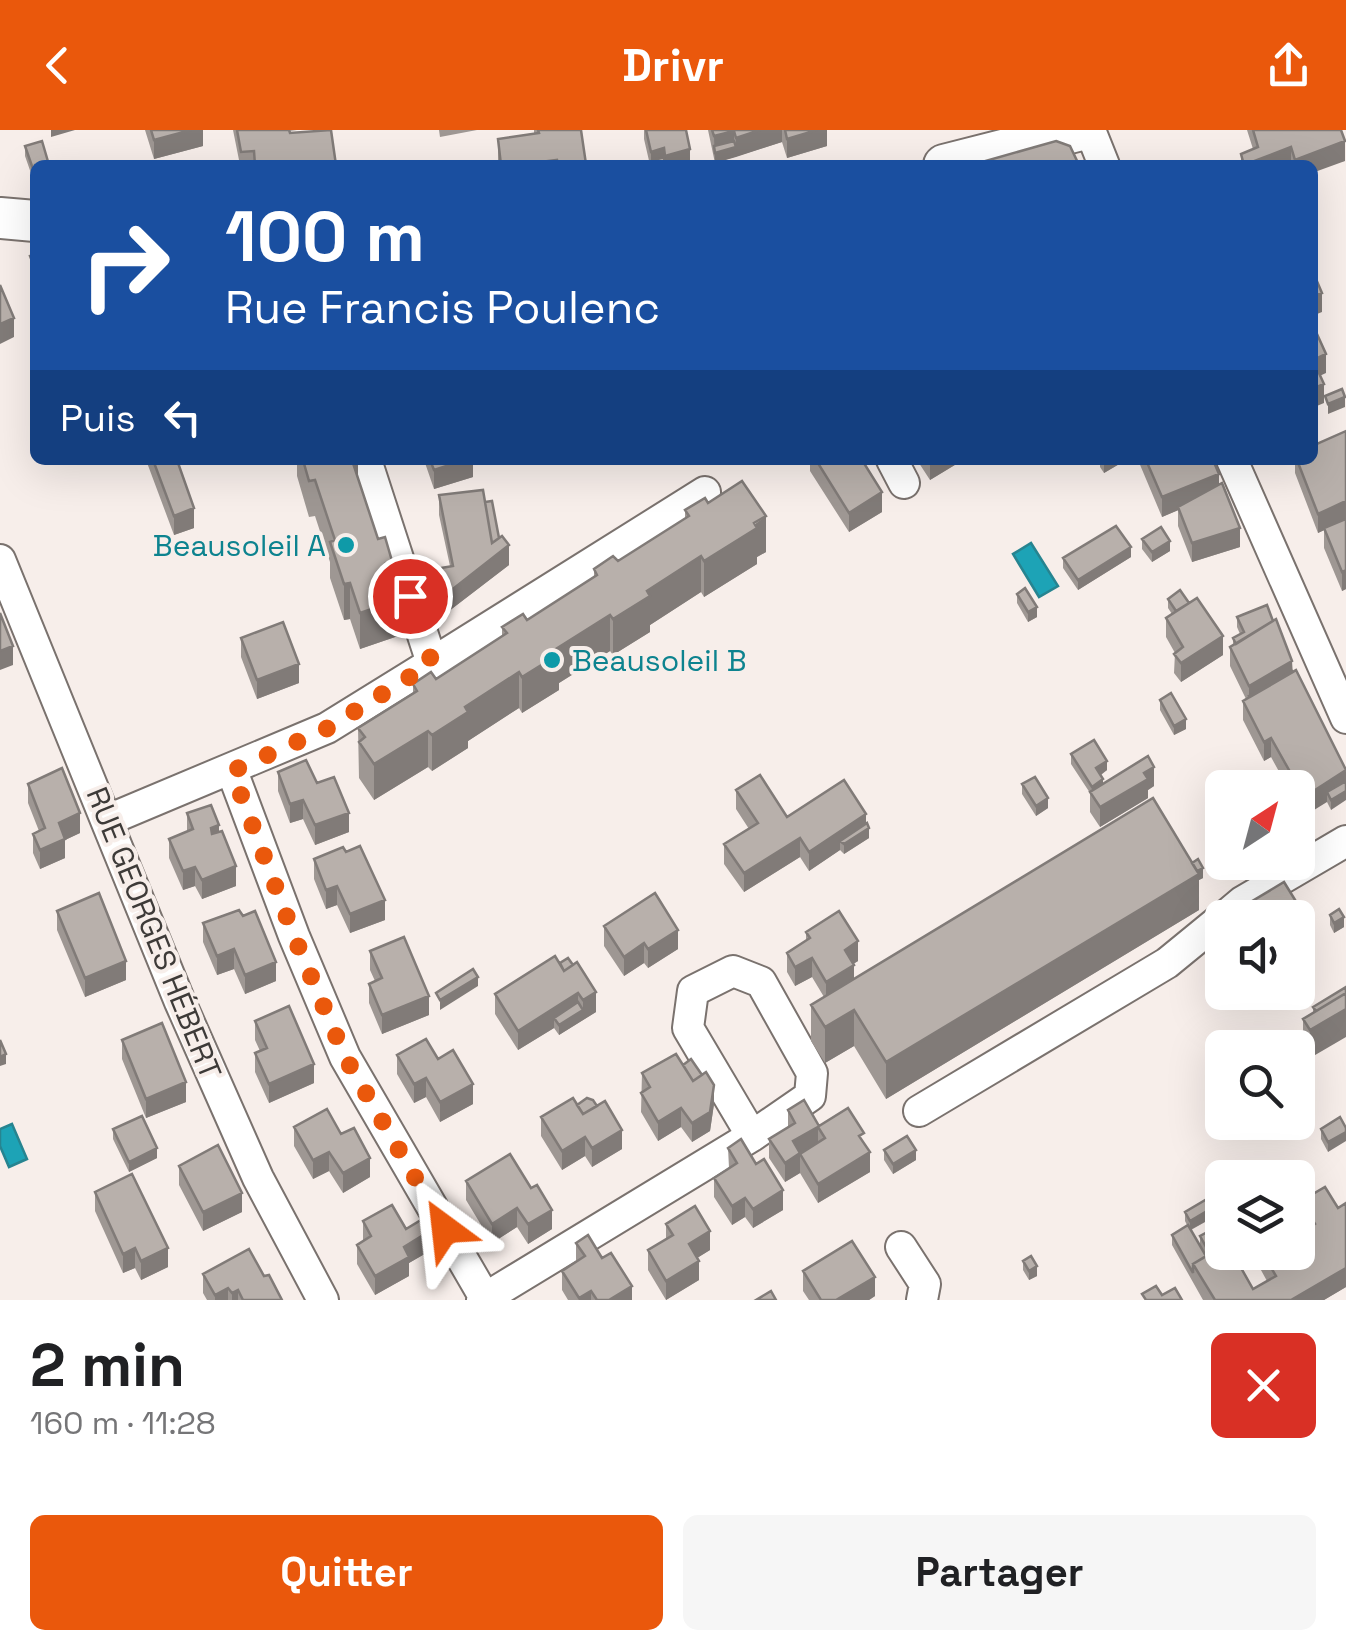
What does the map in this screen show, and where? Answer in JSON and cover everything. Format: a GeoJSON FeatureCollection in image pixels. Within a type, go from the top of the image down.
{"type":"FeatureCollection","features":[{"type":"Feature","properties":{"kind":"street"},"geometry":{"type":"LineString","coordinates":[[964,160],[1081,130]]}},
{"type":"Feature","properties":{"kind":"street"},"geometry":{"type":"LineString","coordinates":[[1090,130],[1102,160]]}},
{"type":"Feature","properties":{"kind":"street"},"geometry":{"type":"LineString","coordinates":[[0,218],[30,221]]}},
{"type":"Feature","properties":{"kind":"street"},"geometry":{"type":"LineString","coordinates":[[368,465],[432,663]]}},
{"type":"Feature","properties":{"kind":"street"},"geometry":{"type":"LineString","coordinates":[[1234,465],[1346,718]]}},
{"type":"Feature","properties":{"kind":"street"},"geometry":{"type":"LineString","coordinates":[[108,820],[328,728],[705,492]]}},
{"type":"Feature","properties":{"kind":"street","name":"RUE GEORGES HÉBERT"},"geometry":{"type":"LineString","coordinates":[[0,560],[180,1002],[258,1178],[322,1300]]}},
{"type":"Feature","properties":{"kind":"street"},"geometry":{"type":"LineString","coordinates":[[232,771],[345,1057],[484,1299],[752,1136],[810,1096],[812,1073],[761,982],[732,971],[693,991],[688,1028],[752,1136]]}},
{"type":"Feature","properties":{"kind":"street"},"geometry":{"type":"LineString","coordinates":[[1245,900],[1346,840]]}},
{"type":"Feature","properties":{"kind":"street"},"geometry":{"type":"LineString","coordinates":[[919,1111],[1167,962],[1205,932]]}},
{"type":"Feature","properties":{"kind":"street"},"geometry":{"type":"LineString","coordinates":[[901,1248],[925,1284],[922,1300]]}},
{"type":"Feature","properties":{"kind":"water"},"geometry":{"type":"Polygon","coordinates":[[[1031,543],[1058,586],[1039,597],[1013,554],[1031,543]]]}},
{"type":"Feature","properties":{"kind":"water"},"geometry":{"type":"Polygon","coordinates":[[[12,1124],[27,1159],[9,1167],[0,1146],[0,1129],[12,1124]]]}},
{"type":"Feature","properties":{"kind":"building"},"geometry":{"type":"Polygon","coordinates":[[[151,130],[191,130],[154,140],[151,130]]]}},
{"type":"Feature","properties":{"kind":"building"},"geometry":{"type":"Polygon","coordinates":[[[237,130],[331,130],[335,160],[255,160],[254,151],[241,152],[237,130]]]}},
{"type":"Feature","properties":{"kind":"building"},"geometry":{"type":"Polygon","coordinates":[[[538,130],[581,130],[585,160],[500,160],[498,139],[539,133],[538,130]]]}},
{"type":"Feature","properties":{"kind":"building"},"geometry":{"type":"Polygon","coordinates":[[[646,130],[686,130],[690,149],[665,156],[664,148],[651,152],[646,130]]]}},
{"type":"Feature","properties":{"kind":"building"},"geometry":{"type":"Polygon","coordinates":[[[712,130],[760,130],[736,138],[734,131],[714,136],[712,130]]]}},
{"type":"Feature","properties":{"kind":"building"},"geometry":{"type":"Polygon","coordinates":[[[785,130],[817,130],[787,139],[785,130]]]}},
{"type":"Feature","properties":{"kind":"building"},"geometry":{"type":"Polygon","coordinates":[[[1253,130],[1341,130],[1345,141],[1295,160],[1291,147],[1257,160],[1243,160],[1241,154],[1258,147],[1253,130]]]}},
{"type":"Feature","properties":{"kind":"building"},"geometry":{"type":"Polygon","coordinates":[[[42,141],[48,160],[30,160],[25,146],[42,141]]]}},
{"type":"Feature","properties":{"kind":"building"},"geometry":{"type":"Polygon","coordinates":[[[734,141],[736,147],[715,153],[714,146],[734,141]]]}},
{"type":"Feature","properties":{"kind":"building"},"geometry":{"type":"Polygon","coordinates":[[[1056,141],[1070,146],[1077,160],[989,160],[1056,141]]]}},
{"type":"Feature","properties":{"kind":"building"},"geometry":{"type":"Polygon","coordinates":[[[0,285],[14,318],[0,324],[0,285]]]}},
{"type":"Feature","properties":{"kind":"building"},"geometry":{"type":"Polygon","coordinates":[[[1318,336],[1326,354],[1318,358],[1318,336]]]}},
{"type":"Feature","properties":{"kind":"building"},"geometry":{"type":"Polygon","coordinates":[[[1342,389],[1345,397],[1328,404],[1325,396],[1342,389]]]}},
{"type":"Feature","properties":{"kind":"building"},"geometry":{"type":"Polygon","coordinates":[[[1346,431],[1346,501],[1318,514],[1299,465],[1318,465],[1318,443],[1346,431]]]}},
{"type":"Feature","properties":{"kind":"building"},"geometry":{"type":"Polygon","coordinates":[[[155,465],[179,465],[194,508],[174,516],[155,465]]]}},
{"type":"Feature","properties":{"kind":"building"},"geometry":{"type":"Polygon","coordinates":[[[304,465],[354,465],[378,539],[385,537],[392,561],[386,563],[398,600],[360,613],[350,583],[344,584],[330,542],[335,540],[315,480],[309,481],[304,465]]]}},
{"type":"Feature","properties":{"kind":"building"},"geometry":{"type":"Polygon","coordinates":[[[819,465],[865,465],[882,492],[849,513],[819,465]]]}},
{"type":"Feature","properties":{"kind":"building"},"geometry":{"type":"Polygon","coordinates":[[[1148,465],[1215,465],[1219,474],[1162,497],[1148,465]]]}},
{"type":"Feature","properties":{"kind":"building"},"geometry":{"type":"Polygon","coordinates":[[[742,481],[766,516],[754,523],[757,528],[704,561],[701,556],[647,591],[650,596],[613,619],[610,615],[556,649],[559,654],[522,677],[519,672],[465,707],[468,712],[432,735],[428,731],[374,764],[359,742],[365,737],[358,728],[417,691],[413,684],[431,672],[436,679],[507,633],[502,627],[523,614],[527,620],[597,575],[594,569],[613,556],[618,561],[689,516],[685,510],[705,498],[708,503],[742,481]]]}},
{"type":"Feature","properties":{"kind":"building"},"geometry":{"type":"Polygon","coordinates":[[[1222,483],[1240,528],[1192,543],[1178,507],[1222,483]]]}},
{"type":"Feature","properties":{"kind":"building"},"geometry":{"type":"Polygon","coordinates":[[[483,490],[492,543],[502,536],[509,545],[449,592],[441,568],[453,566],[439,495],[483,490]]]}},
{"type":"Feature","properties":{"kind":"building"},"geometry":{"type":"Polygon","coordinates":[[[492,501],[499,538],[492,543],[485,502],[492,501]]]}},
{"type":"Feature","properties":{"kind":"building"},"geometry":{"type":"Polygon","coordinates":[[[1346,519],[1346,570],[1342,572],[1324,528],[1346,519]]]}},
{"type":"Feature","properties":{"kind":"building"},"geometry":{"type":"Polygon","coordinates":[[[1116,526],[1131,547],[1078,580],[1063,558],[1116,526]]]}},
{"type":"Feature","properties":{"kind":"building"},"geometry":{"type":"Polygon","coordinates":[[[1161,527],[1170,541],[1152,552],[1142,539],[1161,527]]]}},
{"type":"Feature","properties":{"kind":"building"},"geometry":{"type":"Polygon","coordinates":[[[1025,588],[1037,607],[1028,612],[1017,594],[1025,588]]]}},
{"type":"Feature","properties":{"kind":"building"},"geometry":{"type":"Polygon","coordinates":[[[1180,590],[1189,603],[1176,611],[1168,599],[1180,590]]]}},
{"type":"Feature","properties":{"kind":"building"},"geometry":{"type":"Polygon","coordinates":[[[1197,598],[1223,636],[1181,663],[1174,654],[1183,647],[1166,618],[1197,598]]]}},
{"type":"Feature","properties":{"kind":"building"},"geometry":{"type":"Polygon","coordinates":[[[1267,605],[1273,621],[1236,644],[1233,638],[1244,632],[1237,617],[1267,605]]]}},
{"type":"Feature","properties":{"kind":"building"},"geometry":{"type":"Polygon","coordinates":[[[0,613],[13,646],[0,651],[0,613]]]}},
{"type":"Feature","properties":{"kind":"building"},"geometry":{"type":"Polygon","coordinates":[[[1276,619],[1292,661],[1249,686],[1230,647],[1276,619]]]}},
{"type":"Feature","properties":{"kind":"building"},"geometry":{"type":"Polygon","coordinates":[[[283,622],[299,664],[257,680],[241,638],[283,622]]]}},
{"type":"Feature","properties":{"kind":"building"},"geometry":{"type":"Polygon","coordinates":[[[1296,670],[1346,770],[1315,790],[1315,770],[1289,770],[1271,738],[1264,742],[1243,701],[1296,670]]]}},
{"type":"Feature","properties":{"kind":"building"},"geometry":{"type":"Polygon","coordinates":[[[1292,671],[1293,672],[1249,696],[1292,671]]]}},
{"type":"Feature","properties":{"kind":"building"},"geometry":{"type":"Polygon","coordinates":[[[1171,693],[1186,719],[1174,726],[1160,700],[1171,693]]]}},
{"type":"Feature","properties":{"kind":"building"},"geometry":{"type":"Polygon","coordinates":[[[1094,740],[1107,761],[1096,768],[1103,779],[1092,787],[1071,754],[1094,740]]]}},
{"type":"Feature","properties":{"kind":"building"},"geometry":{"type":"Polygon","coordinates":[[[1148,756],[1154,767],[1144,773],[1148,779],[1100,807],[1090,792],[1148,756]]]}},
{"type":"Feature","properties":{"kind":"building"},"geometry":{"type":"Polygon","coordinates":[[[306,760],[317,783],[334,777],[349,813],[315,825],[303,800],[290,804],[278,772],[306,760]]]}},
{"type":"Feature","properties":{"kind":"building"},"geometry":{"type":"Polygon","coordinates":[[[62,768],[80,813],[59,823],[65,839],[40,850],[33,834],[45,828],[28,784],[62,768]]]}},
{"type":"Feature","properties":{"kind":"building"},"geometry":{"type":"Polygon","coordinates":[[[760,775],[787,817],[844,780],[866,814],[809,852],[800,838],[744,873],[724,844],[758,823],[736,790],[760,775]]]}},
{"type":"Feature","properties":{"kind":"building"},"geometry":{"type":"Polygon","coordinates":[[[1035,777],[1048,798],[1036,806],[1022,784],[1035,777]]]}},
{"type":"Feature","properties":{"kind":"building"},"geometry":{"type":"Polygon","coordinates":[[[1346,781],[1346,791],[1331,800],[1327,792],[1346,781]]]}},
{"type":"Feature","properties":{"kind":"building"},"geometry":{"type":"Polygon","coordinates":[[[1153,798],[1199,874],[886,1062],[854,1010],[825,1027],[811,1005],[1153,798]]]}},
{"type":"Feature","properties":{"kind":"building"},"geometry":{"type":"Polygon","coordinates":[[[211,805],[219,825],[211,828],[212,834],[222,831],[236,866],[202,880],[195,867],[183,871],[169,839],[193,829],[187,813],[211,805]]]}},
{"type":"Feature","properties":{"kind":"building"},"geometry":{"type":"Polygon","coordinates":[[[867,823],[869,828],[844,844],[840,841],[867,823]]]}},
{"type":"Feature","properties":{"kind":"building"},"geometry":{"type":"Polygon","coordinates":[[[360,846],[385,900],[350,914],[337,886],[326,890],[314,859],[343,847],[346,852],[360,846]]]}},
{"type":"Feature","properties":{"kind":"building"},"geometry":{"type":"Polygon","coordinates":[[[1198,859],[1203,868],[1197,871],[1192,863],[1198,859]]]}},
{"type":"Feature","properties":{"kind":"building"},"geometry":{"type":"Polygon","coordinates":[[[1284,882],[1295,900],[1254,900],[1284,882]]]}},
{"type":"Feature","properties":{"kind":"building"},"geometry":{"type":"Polygon","coordinates":[[[99,893],[126,961],[85,978],[57,911],[99,893]]]}},
{"type":"Feature","properties":{"kind":"building"},"geometry":{"type":"Polygon","coordinates":[[[655,893],[678,930],[648,949],[644,943],[624,957],[604,926],[655,893]]]}},
{"type":"Feature","properties":{"kind":"building"},"geometry":{"type":"Polygon","coordinates":[[[1339,909],[1344,917],[1334,923],[1330,915],[1339,909]]]}},
{"type":"Feature","properties":{"kind":"building"},"geometry":{"type":"Polygon","coordinates":[[[239,910],[243,916],[255,911],[276,962],[245,975],[234,949],[217,956],[203,923],[239,910]]]}},
{"type":"Feature","properties":{"kind":"building"},"geometry":{"type":"Polygon","coordinates":[[[839,911],[858,941],[845,950],[854,965],[826,982],[812,958],[795,967],[787,953],[810,938],[806,932],[839,911]]]}},
{"type":"Feature","properties":{"kind":"building"},"geometry":{"type":"Polygon","coordinates":[[[404,937],[429,996],[382,1015],[369,984],[382,978],[370,951],[404,937]]]}},
{"type":"Feature","properties":{"kind":"building"},"geometry":{"type":"Polygon","coordinates":[[[555,956],[564,971],[577,962],[596,992],[583,1000],[578,993],[518,1031],[495,994],[555,956]]]}},
{"type":"Feature","properties":{"kind":"building"},"geometry":{"type":"Polygon","coordinates":[[[568,958],[573,965],[564,971],[560,963],[568,958]]]}},
{"type":"Feature","properties":{"kind":"building"},"geometry":{"type":"Polygon","coordinates":[[[473,969],[478,977],[440,1000],[436,993],[473,969]]]}},
{"type":"Feature","properties":{"kind":"building"},"geometry":{"type":"Polygon","coordinates":[[[1346,987],[1346,993],[1316,1011],[1315,1006],[1346,987]]]}},
{"type":"Feature","properties":{"kind":"building"},"geometry":{"type":"Polygon","coordinates":[[[1346,993],[1346,1009],[1310,1030],[1303,1019],[1346,993]]]}},
{"type":"Feature","properties":{"kind":"building"},"geometry":{"type":"Polygon","coordinates":[[[578,1002],[583,1010],[559,1025],[554,1018],[578,1002]]]}},
{"type":"Feature","properties":{"kind":"building"},"geometry":{"type":"Polygon","coordinates":[[[289,1006],[314,1064],[269,1084],[255,1053],[267,1048],[255,1021],[289,1006]]]}},
{"type":"Feature","properties":{"kind":"building"},"geometry":{"type":"Polygon","coordinates":[[[162,1023],[186,1082],[146,1099],[122,1040],[162,1023]]]}},
{"type":"Feature","properties":{"kind":"building"},"geometry":{"type":"Polygon","coordinates":[[[426,1039],[438,1059],[453,1050],[473,1084],[440,1102],[426,1078],[414,1084],[397,1055],[426,1039]]]}},
{"type":"Feature","properties":{"kind":"building"},"geometry":{"type":"Polygon","coordinates":[[[676,1054],[693,1081],[706,1072],[714,1085],[710,1112],[692,1123],[681,1108],[658,1122],[641,1093],[650,1087],[642,1073],[676,1054]]]}},
{"type":"Feature","properties":{"kind":"building"},"geometry":{"type":"Polygon","coordinates":[[[691,1059],[702,1075],[693,1081],[683,1065],[691,1059]]]}},
{"type":"Feature","properties":{"kind":"building"},"geometry":{"type":"Polygon","coordinates":[[[573,1098],[583,1114],[605,1101],[622,1130],[592,1148],[585,1137],[562,1151],[541,1117],[573,1098]]]}},
{"type":"Feature","properties":{"kind":"building"},"geometry":{"type":"Polygon","coordinates":[[[587,1098],[597,1106],[583,1114],[577,1105],[587,1098]]]}},
{"type":"Feature","properties":{"kind":"building"},"geometry":{"type":"Polygon","coordinates":[[[804,1100],[819,1126],[848,1108],[864,1133],[859,1136],[870,1152],[818,1184],[800,1154],[825,1138],[818,1127],[793,1141],[800,1153],[785,1163],[769,1139],[795,1123],[788,1110],[804,1100]]]}},
{"type":"Feature","properties":{"kind":"building"},"geometry":{"type":"Polygon","coordinates":[[[327,1109],[341,1134],[354,1128],[370,1158],[343,1173],[329,1152],[313,1160],[294,1127],[327,1109]]]}},
{"type":"Feature","properties":{"kind":"building"},"geometry":{"type":"Polygon","coordinates":[[[142,1116],[157,1148],[129,1162],[113,1129],[142,1116]]]}},
{"type":"Feature","properties":{"kind":"building"},"geometry":{"type":"Polygon","coordinates":[[[1340,1117],[1346,1132],[1328,1142],[1321,1129],[1340,1117]]]}},
{"type":"Feature","properties":{"kind":"building"},"geometry":{"type":"Polygon","coordinates":[[[907,1136],[916,1150],[893,1164],[884,1150],[907,1136]]]}},
{"type":"Feature","properties":{"kind":"building"},"geometry":{"type":"Polygon","coordinates":[[[741,1139],[756,1164],[764,1159],[783,1190],[753,1209],[745,1198],[732,1206],[714,1178],[737,1163],[728,1148],[741,1139]]]}},
{"type":"Feature","properties":{"kind":"building"},"geometry":{"type":"Polygon","coordinates":[[[218,1145],[242,1193],[203,1212],[179,1166],[218,1145]]]}},
{"type":"Feature","properties":{"kind":"building"},"geometry":{"type":"Polygon","coordinates":[[[510,1154],[531,1188],[537,1185],[552,1210],[528,1224],[517,1208],[492,1224],[466,1181],[510,1154]]]}},
{"type":"Feature","properties":{"kind":"building"},"geometry":{"type":"Polygon","coordinates":[[[132,1174],[168,1248],[141,1261],[135,1248],[123,1254],[95,1192],[132,1174]]]}},
{"type":"Feature","properties":{"kind":"building"},"geometry":{"type":"Polygon","coordinates":[[[1325,1187],[1338,1208],[1346,1203],[1346,1268],[1291,1300],[1215,1300],[1193,1264],[1205,1257],[1205,1270],[1242,1270],[1253,1289],[1276,1276],[1272,1270],[1315,1270],[1315,1193],[1325,1187]]]}},
{"type":"Feature","properties":{"kind":"building"},"geometry":{"type":"Polygon","coordinates":[[[1205,1200],[1205,1212],[1190,1221],[1185,1212],[1205,1200]]]}},
{"type":"Feature","properties":{"kind":"building"},"geometry":{"type":"Polygon","coordinates":[[[392,1205],[406,1229],[421,1220],[428,1232],[404,1247],[409,1257],[375,1276],[357,1245],[371,1236],[363,1221],[392,1205]]]}},
{"type":"Feature","properties":{"kind":"building"},"geometry":{"type":"Polygon","coordinates":[[[695,1206],[710,1231],[689,1244],[699,1261],[666,1281],[648,1250],[673,1235],[666,1224],[695,1206]]]}},
{"type":"Feature","properties":{"kind":"building"},"geometry":{"type":"Polygon","coordinates":[[[1188,1225],[1205,1254],[1193,1264],[1193,1273],[1172,1235],[1188,1225]]]}},
{"type":"Feature","properties":{"kind":"building"},"geometry":{"type":"Polygon","coordinates":[[[588,1235],[602,1258],[611,1253],[632,1286],[609,1300],[597,1300],[591,1291],[579,1298],[562,1271],[585,1256],[576,1243],[588,1235]]]}},
{"type":"Feature","properties":{"kind":"building"},"geometry":{"type":"Polygon","coordinates":[[[852,1241],[875,1277],[836,1300],[821,1300],[803,1271],[852,1241]]]}},
{"type":"Feature","properties":{"kind":"building"},"geometry":{"type":"Polygon","coordinates":[[[249,1249],[282,1300],[243,1300],[238,1290],[232,1293],[228,1288],[215,1295],[203,1274],[249,1249]]]}},
{"type":"Feature","properties":{"kind":"building"},"geometry":{"type":"Polygon","coordinates":[[[1031,1256],[1037,1266],[1029,1271],[1023,1261],[1031,1256]]]}},
{"type":"Feature","properties":{"kind":"building"},"geometry":{"type":"Polygon","coordinates":[[[1156,1286],[1162,1295],[1175,1288],[1182,1300],[1146,1300],[1142,1294],[1156,1286]]]}},
{"type":"Feature","properties":{"kind":"building"},"geometry":{"type":"Polygon","coordinates":[[[771,1291],[776,1300],[756,1300],[771,1291]]]}},
{"type":"Feature","properties":{"kind":"place","name":"Beausoleil A"},"geometry":{"type":"Point","coordinates":[346,545]}},
{"type":"Feature","properties":{"kind":"place","name":"Beausoleil B"},"geometry":{"type":"Point","coordinates":[552,660]}},
{"type":"Feature","properties":{"kind":"route"},"geometry":{"type":"LineString","coordinates":[[410,596],[432,663],[328,728],[232,771],[345,1057],[445,1229]]}}]}
